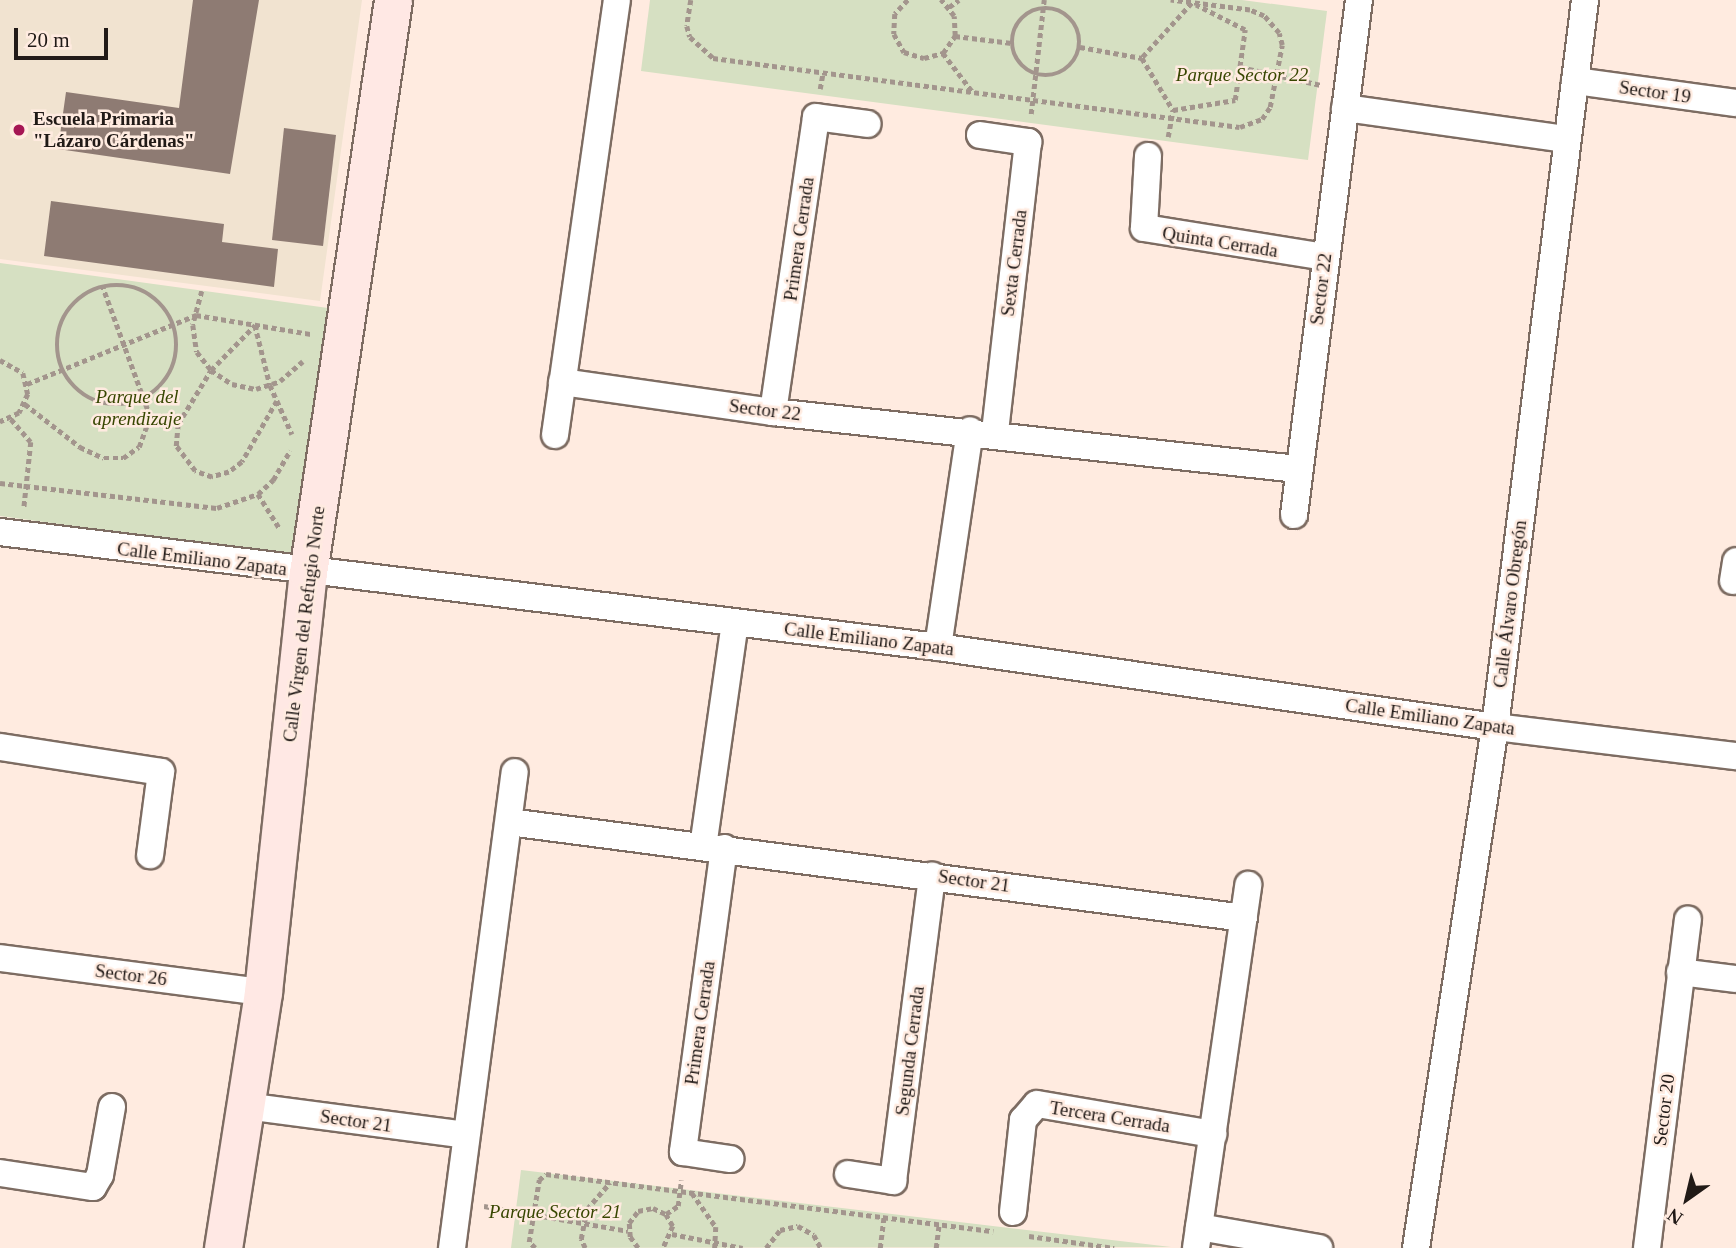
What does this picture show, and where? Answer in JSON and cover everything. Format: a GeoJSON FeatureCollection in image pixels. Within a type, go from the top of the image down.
{"type":"FeatureCollection","features":[{"type":"Feature","properties":{"kind":"street","name":"Calle Virgen del Refugio Norte"},"geometry":{"type":"LineString","coordinates":[[223,1248],[262,992],[308,573],[393,0]]}},
{"type":"Feature","properties":{"kind":"street"},"geometry":{"type":"LineString","coordinates":[[555,435],[617,0]]}},
{"type":"Feature","properties":{"kind":"street","name":"Sector 22"},"geometry":{"type":"LineString","coordinates":[[1294,515],[1359,0]]}},
{"type":"Feature","properties":{"kind":"street","name":"Calle Álvaro Obregón"},"geometry":{"type":"LineString","coordinates":[[1416,1248],[1494,727],[1585,0]]}},
{"type":"Feature","properties":{"kind":"street","name":"Sector 19"},"geometry":{"type":"LineString","coordinates":[[1575,81],[1736,103]]}},
{"type":"Feature","properties":{"kind":"street"},"geometry":{"type":"LineString","coordinates":[[1346,99],[1566,139]]}},
{"type":"Feature","properties":{"kind":"street","name":"Primera Cerrada"},"geometry":{"type":"LineString","coordinates":[[773,412],[816,117],[869,124]]}},
{"type":"Feature","properties":{"kind":"street"},"geometry":{"type":"LineString","coordinates":[[980,135],[1028,142]]}},
{"type":"Feature","properties":{"kind":"street","name":"Sexta Cerrada"},"geometry":{"type":"LineString","coordinates":[[982,432],[1028,142]]}},
{"type":"Feature","properties":{"kind":"street","name":"Quinta Cerrada"},"geometry":{"type":"LineString","coordinates":[[1148,156],[1144,228],[1325,257]]}},
{"type":"Feature","properties":{"kind":"street","name":"Sector 22"},"geometry":{"type":"LineString","coordinates":[[562,382],[773,412],[982,432],[1298,469]]}},
{"type":"Feature","properties":{"kind":"street"},"geometry":{"type":"LineString","coordinates":[[938,647],[982,432]]}},
{"type":"Feature","properties":{"kind":"street","name":"Calle Emiliano Zapata"},"geometry":{"type":"LineString","coordinates":[[10,534],[308,573],[938,647],[1494,727],[1736,756]]}},
{"type":"Feature","properties":{"kind":"street"},"geometry":{"type":"LineString","coordinates":[[713,847],[735,623]]}},
{"type":"Feature","properties":{"kind":"street"},"geometry":{"type":"LineString","coordinates":[[0,747],[161,772],[150,855]]}},
{"type":"Feature","properties":{"kind":"street"},"geometry":{"type":"LineString","coordinates":[[452,1248],[515,772]]}},
{"type":"Feature","properties":{"kind":"street","name":"Sector 21"},"geometry":{"type":"LineString","coordinates":[[509,822],[932,875],[1244,918]]}},
{"type":"Feature","properties":{"kind":"street","name":"Primera Cerrada"},"geometry":{"type":"LineString","coordinates":[[684,1152],[713,847]]}},
{"type":"Feature","properties":{"kind":"street","name":"Segunda Cerrada"},"geometry":{"type":"LineString","coordinates":[[893,1181],[932,875]]}},
{"type":"Feature","properties":{"kind":"street"},"geometry":{"type":"LineString","coordinates":[[1248,886],[1197,1238],[1320,1248]]}},
{"type":"Feature","properties":{"kind":"street","name":"Sector 20"},"geometry":{"type":"LineString","coordinates":[[1647,1248],[1688,920]]}},
{"type":"Feature","properties":{"kind":"street","name":"Sector 26"},"geometry":{"type":"LineString","coordinates":[[0,958],[262,992]]}},
{"type":"Feature","properties":{"kind":"street"},"geometry":{"type":"LineString","coordinates":[[1680,972],[1736,979]]}},
{"type":"Feature","properties":{"kind":"street","name":"Tercera Cerrada"},"geometry":{"type":"LineString","coordinates":[[1011,1226],[1023,1119],[1037,1104],[1213,1134]]}},
{"type":"Feature","properties":{"kind":"street","name":"Sector 21"},"geometry":{"type":"LineString","coordinates":[[246,1106],[466,1135]]}},
{"type":"Feature","properties":{"kind":"street"},"geometry":{"type":"LineString","coordinates":[[0,1173],[93,1187],[100,1175],[112,1107]]}},
{"type":"Feature","properties":{"kind":"street"},"geometry":{"type":"LineString","coordinates":[[684,1152],[730,1159]]}},
{"type":"Feature","properties":{"kind":"street"},"geometry":{"type":"LineString","coordinates":[[848,1174],[893,1181]]}},
{"type":"Feature","properties":{"kind":"path"},"geometry":{"type":"LineString","coordinates":[[691,0],[687,26],[690,37],[713,58],[1240,127],[1262,119],[1270,107],[1282,45],[1279,33],[1264,16],[1250,10],[1171,0]]}},
{"type":"Feature","properties":{"kind":"path"},"geometry":{"type":"LineString","coordinates":[[908,0],[895,14],[898,44],[914,57],[943,53],[955,36],[949,7],[941,0]]}},
{"type":"Feature","properties":{"kind":"path"},"geometry":{"type":"LineString","coordinates":[[949,7],[959,0]]}},
{"type":"Feature","properties":{"kind":"path"},"geometry":{"type":"LineString","coordinates":[[1028,142],[1044,0]]}},
{"type":"Feature","properties":{"kind":"path"},"geometry":{"type":"LineString","coordinates":[[1080,47],[1142,58],[1173,110],[1235,100],[1245,30],[1192,1]]}},
{"type":"Feature","properties":{"kind":"path"},"geometry":{"type":"LineString","coordinates":[[1142,58],[1192,1]]}},
{"type":"Feature","properties":{"kind":"path"},"geometry":{"type":"LineString","coordinates":[[1043,9],[1069,16],[1080,36],[1077,58],[1061,74],[1035,74],[1019,63],[1012,43],[1018,22],[1043,9]]}},
{"type":"Feature","properties":{"kind":"path"},"geometry":{"type":"LineString","coordinates":[[955,36],[1012,43]]}},
{"type":"Feature","properties":{"kind":"path"},"geometry":{"type":"LineString","coordinates":[[943,53],[973,92]]}},
{"type":"Feature","properties":{"kind":"path"},"geometry":{"type":"LineString","coordinates":[[1240,67],[1276,75],[1346,99]]}},
{"type":"Feature","properties":{"kind":"path"},"geometry":{"type":"LineString","coordinates":[[25,404],[80,447],[104,458],[122,458],[139,447],[148,433],[150,417],[102,286]]}},
{"type":"Feature","properties":{"kind":"path"},"geometry":{"type":"LineString","coordinates":[[102,286],[140,289],[157,300],[173,324],[177,354],[171,373],[144,400],[123,406],[103,404],[84,397],[62,369],[56,345],[60,325],[69,307],[102,286]]}},
{"type":"Feature","properties":{"kind":"path"},"geometry":{"type":"LineString","coordinates":[[202,291],[196,315],[197,352],[211,370],[232,384],[256,389],[270,385],[300,366],[306,355]]}},
{"type":"Feature","properties":{"kind":"path"},"geometry":{"type":"LineString","coordinates":[[27,384],[196,315],[314,335]]}},
{"type":"Feature","properties":{"kind":"path"},"geometry":{"type":"LineString","coordinates":[[312,344],[317,321]]}},
{"type":"Feature","properties":{"kind":"path"},"geometry":{"type":"LineString","coordinates":[[255,325],[211,370],[178,424],[176,446],[195,471],[212,477],[242,462],[277,401]]}},
{"type":"Feature","properties":{"kind":"path"},"geometry":{"type":"LineString","coordinates":[[255,325],[270,385]]}},
{"type":"Feature","properties":{"kind":"path"},"geometry":{"type":"LineString","coordinates":[[0,360],[16,366],[27,384],[25,404],[11,419],[0,422]]}},
{"type":"Feature","properties":{"kind":"path"},"geometry":{"type":"LineString","coordinates":[[10,534],[26,486],[30,442],[11,419]]}},
{"type":"Feature","properties":{"kind":"path"},"geometry":{"type":"LineString","coordinates":[[0,483],[217,508],[258,494],[274,480],[296,441]]}},
{"type":"Feature","properties":{"kind":"path"},"geometry":{"type":"LineString","coordinates":[[666,1214],[678,1206],[684,1152]]}},
{"type":"Feature","properties":{"kind":"path"},"geometry":{"type":"LineString","coordinates":[[535,1248],[529,1242],[539,1180],[546,1174],[940,1224],[1011,1226],[1114,1248]]}},
{"type":"Feature","properties":{"kind":"path"},"geometry":{"type":"LineString","coordinates":[[880,1248],[893,1181]]}},
{"type":"Feature","properties":{"kind":"path"},"geometry":{"type":"LineString","coordinates":[[585,1248],[582,1223],[596,1196],[611,1182]]}},
{"type":"Feature","properties":{"kind":"path"},"geometry":{"type":"LineString","coordinates":[[692,1193],[708,1211],[716,1245]]}},
{"type":"Feature","properties":{"kind":"path"},"geometry":{"type":"LineString","coordinates":[[459,1201],[628,1231],[638,1248]]}},
{"type":"Feature","properties":{"kind":"path"},"geometry":{"type":"LineString","coordinates":[[628,1231],[638,1211],[653,1208],[666,1214],[672,1234],[663,1248]]}},
{"type":"Feature","properties":{"kind":"path"},"geometry":{"type":"LineString","coordinates":[[936,1248],[940,1224]]}},
{"type":"Feature","properties":{"kind":"path"},"geometry":{"type":"LineString","coordinates":[[766,1248],[779,1230],[798,1226],[814,1235],[821,1248]]}},
{"type":"Feature","properties":{"kind":"path"},"geometry":{"type":"LineString","coordinates":[[672,1234],[716,1245],[743,1248]]}},
{"type":"Feature","properties":{"kind":"shaded area"},"geometry":{"type":"Polygon","coordinates":[[[0,0],[362,0],[320,301],[0,259],[0,0]]]}},
{"type":"Feature","properties":{"kind":"green space","name":"Parque Sector 22"},"geometry":{"type":"Polygon","coordinates":[[[650,0],[1242,0],[1327,11],[1308,160],[641,71],[650,0]]]}},
{"type":"Feature","properties":{"kind":"green space","name":"Parque del aprendizaje"},"geometry":{"type":"Polygon","coordinates":[[[0,263],[328,308],[295,556],[0,516],[0,263]]]}},
{"type":"Feature","properties":{"kind":"green space","name":"Parque Sector 21"},"geometry":{"type":"Polygon","coordinates":[[[521,1170],[1171,1247],[511,1248],[521,1170]]]}},
{"type":"Feature","properties":{"kind":"building"},"geometry":{"type":"Polygon","coordinates":[[[193,0],[259,0],[230,174],[58,149],[66,92],[179,108],[193,0]]]}},
{"type":"Feature","properties":{"kind":"building"},"geometry":{"type":"Polygon","coordinates":[[[284,128],[336,135],[323,246],[272,240],[284,128]]]}},
{"type":"Feature","properties":{"kind":"building"},"geometry":{"type":"Polygon","coordinates":[[[51,201],[224,224],[222,242],[278,249],[274,287],[44,256],[51,201]]]}},
{"type":"Feature","properties":{"kind":"place","name":"Escuela Primaria \"Lázaro Cárdenas\""},"geometry":{"type":"Point","coordinates":[19,130]}}]}
